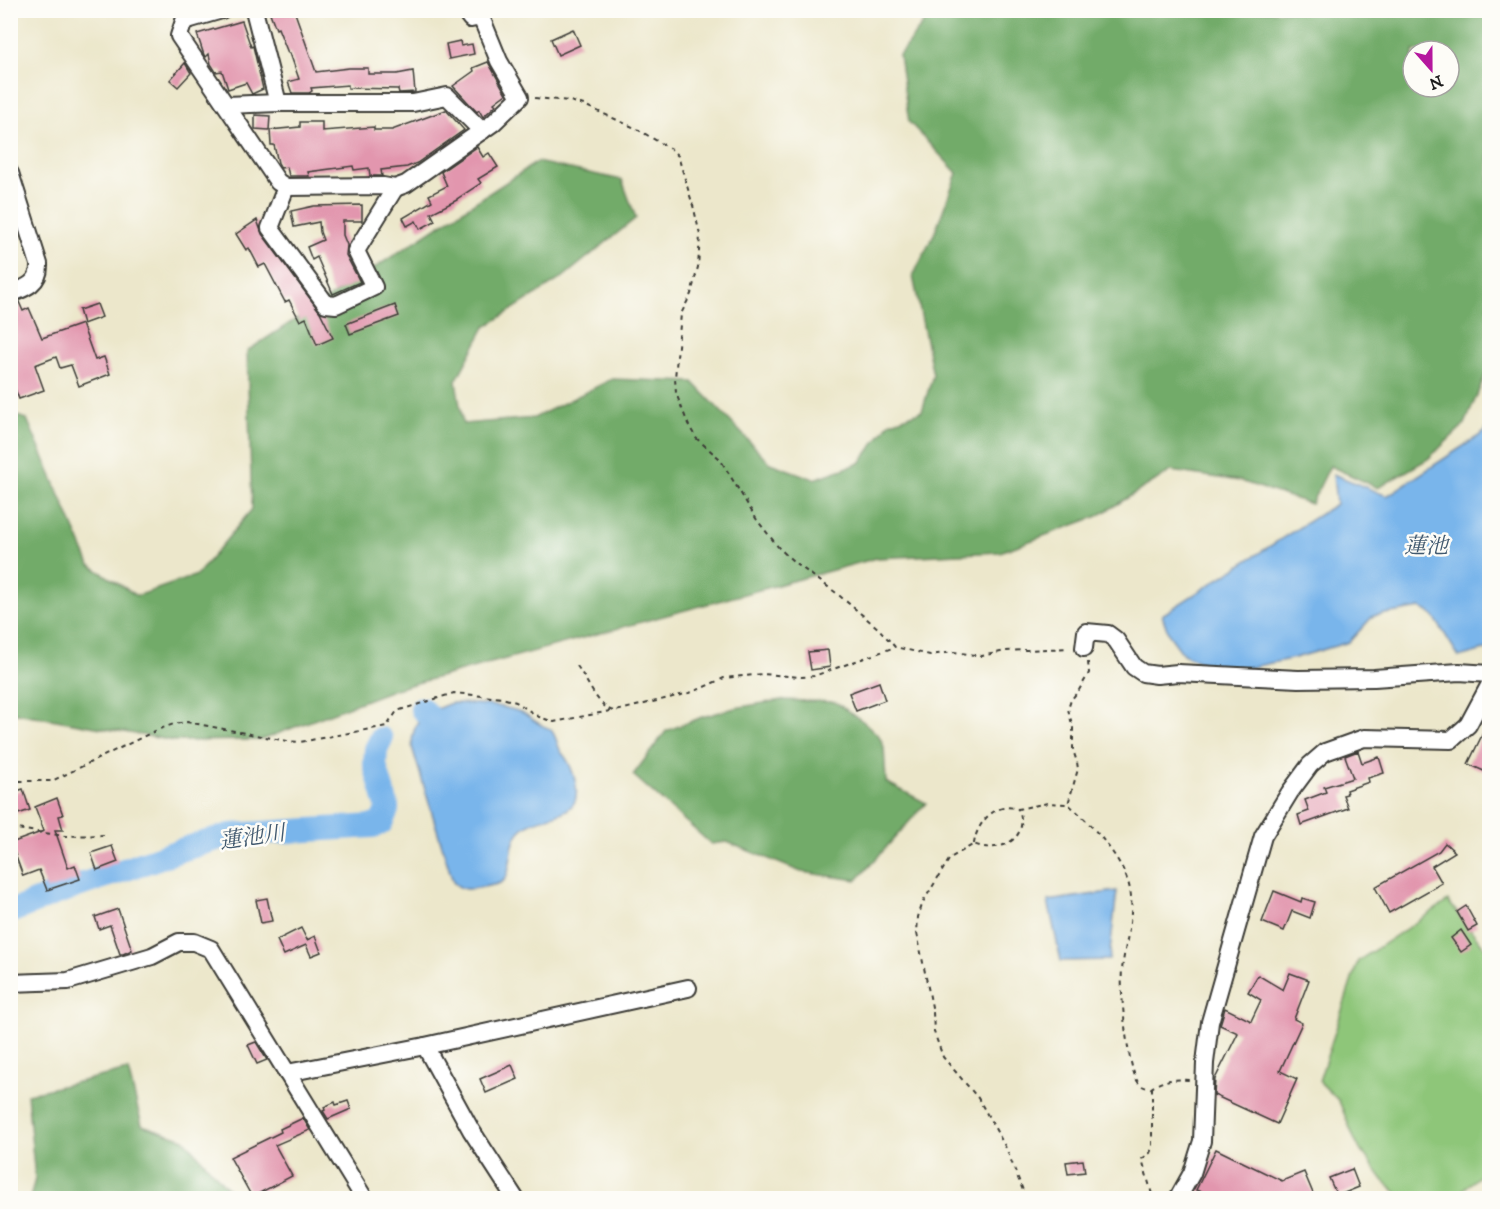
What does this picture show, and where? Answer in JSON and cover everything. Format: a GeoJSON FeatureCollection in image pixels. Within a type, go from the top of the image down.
{"type":"FeatureCollection","features":[{"type":"Feature","properties":{"kind":"street"},"geometry":{"type":"LineString","coordinates":[[222,10],[184,21],[179,36],[278,182],[286,187],[383,186],[395,188],[405,184],[482,131],[520,97],[500,61],[482,17],[471,19],[464,11]]}},
{"type":"Feature","properties":{"kind":"street"},"geometry":{"type":"LineString","coordinates":[[254,10],[278,103]]}},
{"type":"Feature","properties":{"kind":"street"},"geometry":{"type":"LineString","coordinates":[[227,105],[413,104],[447,96],[482,131]]}},
{"type":"Feature","properties":{"kind":"street"},"geometry":{"type":"LineString","coordinates":[[10,174],[40,271],[35,281],[27,288],[10,294]]}},
{"type":"Feature","properties":{"kind":"street"},"geometry":{"type":"LineString","coordinates":[[286,187],[270,228],[326,304],[336,304],[374,287],[356,251],[395,188]]}},
{"type":"Feature","properties":{"kind":"street"},"geometry":{"type":"LineString","coordinates":[[1084,648],[1086,632],[1108,634],[1116,640],[1134,667],[1143,673],[1157,675],[1178,673],[1298,679],[1374,678],[1459,672],[1490,674]]}},
{"type":"Feature","properties":{"kind":"street"},"geometry":{"type":"LineString","coordinates":[[1178,1198],[1192,1173],[1202,1141],[1204,1081],[1210,1023],[1263,836],[1290,792],[1310,765],[1325,752],[1364,738],[1451,740],[1468,725],[1490,684]]}},
{"type":"Feature","properties":{"kind":"street"},"geometry":{"type":"LineString","coordinates":[[10,983],[68,981],[152,956],[179,942],[194,942],[211,949],[364,1198]]}},
{"type":"Feature","properties":{"kind":"street"},"geometry":{"type":"LineString","coordinates":[[287,1073],[425,1046],[688,988]]}},
{"type":"Feature","properties":{"kind":"street"},"geometry":{"type":"LineString","coordinates":[[425,1046],[471,1130],[515,1198]]}},
{"type":"Feature","properties":{"kind":"path"},"geometry":{"type":"LineString","coordinates":[[423,10],[435,18],[464,11]]}},
{"type":"Feature","properties":{"kind":"path"},"geometry":{"type":"LineString","coordinates":[[520,97],[570,101],[584,105],[634,128],[671,149],[678,156],[700,235],[698,267],[691,294],[681,314],[675,378],[676,393],[688,424],[696,438],[720,459],[757,520],[780,548],[794,562],[879,628],[895,647]]}},
{"type":"Feature","properties":{"kind":"path"},"geometry":{"type":"LineString","coordinates":[[10,781],[52,781],[174,724],[204,725],[300,742],[387,726],[397,711],[454,693],[502,698],[516,702],[539,717],[554,722],[626,709],[684,694],[724,678],[763,674],[814,676],[895,647],[930,655],[954,652],[982,656],[1026,650],[1084,648],[1089,673],[1071,700],[1068,709],[1073,728],[1073,750],[1078,769],[1068,804]]}},
{"type":"Feature","properties":{"kind":"path"},"geometry":{"type":"LineString","coordinates":[[578,666],[602,705],[610,711]]}},
{"type":"Feature","properties":{"kind":"path"},"geometry":{"type":"LineString","coordinates":[[974,844],[975,835],[981,824],[989,815],[1005,808],[1018,809],[1048,803],[1068,804],[1113,854],[1127,879],[1132,903],[1121,987],[1131,1065],[1140,1085],[1150,1089],[1167,1080],[1204,1081]]}},
{"type":"Feature","properties":{"kind":"path"},"geometry":{"type":"LineString","coordinates":[[974,844],[985,849],[997,849],[1007,844],[1020,831],[1021,822],[1018,809]]}},
{"type":"Feature","properties":{"kind":"path"},"geometry":{"type":"LineString","coordinates":[[10,828],[65,836],[108,835]]}},
{"type":"Feature","properties":{"kind":"path"},"geometry":{"type":"LineString","coordinates":[[974,844],[950,858],[923,902],[916,933],[933,1012],[934,1032],[943,1057],[978,1098],[1006,1148],[1026,1198]]}},
{"type":"Feature","properties":{"kind":"path"},"geometry":{"type":"LineString","coordinates":[[1152,1087],[1152,1148],[1150,1153],[1142,1159],[1153,1198]]}},
{"type":"Feature","properties":{"kind":"green space"},"geometry":{"type":"Polygon","coordinates":[[[933,11],[1489,11],[1489,366],[1465,424],[1428,459],[1378,488],[1330,466],[1311,504],[1240,481],[1171,471],[1098,516],[1000,552],[877,558],[395,689],[261,740],[175,741],[11,712],[11,414],[27,419],[90,565],[137,596],[197,575],[252,509],[247,351],[537,162],[622,180],[636,218],[562,278],[485,327],[456,381],[463,424],[534,418],[612,379],[693,382],[770,463],[814,479],[860,463],[889,423],[922,411],[933,375],[913,276],[935,232],[957,173],[909,122],[899,55],[933,11]]]}},
{"type":"Feature","properties":{"kind":"green space"},"geometry":{"type":"Polygon","coordinates":[[[781,700],[835,702],[864,722],[879,736],[884,747],[886,782],[926,803],[857,880],[801,872],[727,842],[711,844],[633,775],[666,731],[702,717],[735,708],[781,700]]]}},
{"type":"Feature","properties":{"kind":"green space"},"geometry":{"type":"Polygon","coordinates":[[[1448,901],[1489,953],[1489,1167],[1454,1198],[1403,1198],[1383,1180],[1356,1143],[1339,1101],[1319,1081],[1358,961],[1448,901]]]}},
{"type":"Feature","properties":{"kind":"green space"},"geometry":{"type":"Polygon","coordinates":[[[128,1070],[142,1125],[184,1139],[236,1198],[30,1198],[35,1179],[27,1094],[128,1070]]]}},
{"type":"Feature","properties":{"kind":"water","name":"蓮池"},"geometry":{"type":"Polygon","coordinates":[[[1489,422],[1490,647],[1488,649],[1459,657],[1433,615],[1421,608],[1373,616],[1349,642],[1295,658],[1238,670],[1210,667],[1183,654],[1169,635],[1162,615],[1336,504],[1333,474],[1387,496],[1485,432],[1489,422]]]}},
{"type":"Feature","properties":{"kind":"water"},"geometry":{"type":"Polygon","coordinates":[[[451,703],[487,705],[516,710],[550,729],[571,769],[576,789],[575,801],[571,807],[533,822],[520,831],[513,844],[509,868],[504,880],[497,884],[474,889],[462,888],[453,882],[412,747],[414,730],[422,718],[451,703]]]}},
{"type":"Feature","properties":{"kind":"water"},"geometry":{"type":"Polygon","coordinates":[[[1117,891],[1109,960],[1061,961],[1048,901],[1117,891]]]}},
{"type":"Feature","properties":{"kind":"building"},"geometry":{"type":"Polygon","coordinates":[[[276,10],[294,10],[316,72],[349,68],[368,68],[368,74],[397,74],[413,71],[415,92],[399,93],[398,89],[348,88],[348,85],[311,88],[312,91],[309,93],[292,93],[288,82],[299,79],[290,53],[270,13],[276,10]]]}},
{"type":"Feature","properties":{"kind":"building"},"geometry":{"type":"Polygon","coordinates":[[[242,21],[251,47],[253,46],[263,89],[252,94],[246,83],[228,89],[222,71],[216,72],[209,54],[206,57],[204,55],[197,34],[242,21]]]}},
{"type":"Feature","properties":{"kind":"building"},"geometry":{"type":"Polygon","coordinates":[[[573,29],[580,45],[558,55],[551,39],[573,29]]]}},
{"type":"Feature","properties":{"kind":"building"},"geometry":{"type":"Polygon","coordinates":[[[460,41],[461,46],[472,44],[474,54],[449,59],[446,44],[460,41]]]}},
{"type":"Feature","properties":{"kind":"building"},"geometry":{"type":"Polygon","coordinates":[[[488,62],[506,94],[494,103],[496,105],[483,117],[479,110],[477,112],[453,86],[474,71],[473,68],[488,62]]]}},
{"type":"Feature","properties":{"kind":"building"},"geometry":{"type":"Polygon","coordinates":[[[185,63],[191,73],[178,87],[170,80],[185,63]]]}},
{"type":"Feature","properties":{"kind":"building"},"geometry":{"type":"Polygon","coordinates":[[[446,110],[464,130],[417,163],[407,167],[381,170],[382,176],[370,176],[369,168],[354,170],[353,166],[308,172],[309,176],[289,176],[287,167],[281,168],[278,163],[274,145],[271,145],[270,130],[300,127],[300,122],[322,122],[322,131],[374,127],[374,130],[392,130],[446,110]]]}},
{"type":"Feature","properties":{"kind":"building"},"geometry":{"type":"Polygon","coordinates":[[[255,115],[270,116],[269,130],[255,129],[255,115]]]}},
{"type":"Feature","properties":{"kind":"building"},"geometry":{"type":"Polygon","coordinates":[[[477,147],[483,157],[489,153],[498,167],[478,179],[481,183],[457,200],[431,213],[435,221],[420,229],[416,221],[407,226],[403,218],[432,201],[429,195],[447,186],[441,172],[477,147]]]}},
{"type":"Feature","properties":{"kind":"building"},"geometry":{"type":"Polygon","coordinates":[[[362,205],[362,221],[343,221],[343,235],[347,245],[346,255],[360,282],[333,294],[317,257],[312,260],[307,247],[323,240],[319,222],[294,227],[291,211],[314,206],[362,205]]]}},
{"type":"Feature","properties":{"kind":"building"},"geometry":{"type":"Polygon","coordinates":[[[257,220],[262,234],[320,312],[333,338],[317,345],[306,318],[300,321],[289,300],[285,302],[265,264],[259,267],[249,248],[246,250],[236,234],[257,220]]]}},
{"type":"Feature","properties":{"kind":"building"},"geometry":{"type":"Polygon","coordinates":[[[19,302],[23,311],[29,308],[42,338],[82,324],[95,360],[104,357],[110,374],[79,386],[71,365],[60,368],[56,357],[35,365],[44,390],[19,399],[10,376],[10,306],[19,302]]]}},
{"type":"Feature","properties":{"kind":"building"},"geometry":{"type":"Polygon","coordinates":[[[97,304],[102,317],[83,324],[79,310],[97,304]]]}},
{"type":"Feature","properties":{"kind":"building"},"geometry":{"type":"Polygon","coordinates":[[[395,305],[399,316],[350,334],[346,324],[395,305]]]}},
{"type":"Feature","properties":{"kind":"building"},"geometry":{"type":"Polygon","coordinates":[[[828,650],[830,667],[811,670],[808,652],[828,650]]]}},
{"type":"Feature","properties":{"kind":"building"},"geometry":{"type":"Polygon","coordinates":[[[879,682],[885,700],[856,711],[849,693],[879,682]]]}},
{"type":"Feature","properties":{"kind":"building"},"geometry":{"type":"Polygon","coordinates":[[[1490,719],[1490,765],[1486,772],[1468,764],[1490,719]]]}},
{"type":"Feature","properties":{"kind":"building"},"geometry":{"type":"Polygon","coordinates":[[[1358,751],[1362,763],[1379,757],[1384,773],[1368,778],[1369,782],[1346,790],[1347,794],[1343,795],[1348,808],[1301,825],[1298,815],[1309,811],[1305,800],[1326,792],[1324,787],[1353,778],[1345,756],[1358,751]]]}},
{"type":"Feature","properties":{"kind":"building"},"geometry":{"type":"Polygon","coordinates":[[[23,789],[30,810],[18,814],[11,793],[23,789]]]}},
{"type":"Feature","properties":{"kind":"building"},"geometry":{"type":"Polygon","coordinates":[[[57,798],[63,815],[59,816],[63,830],[55,830],[68,868],[75,865],[80,879],[47,890],[39,870],[23,876],[11,843],[44,831],[35,807],[57,798]]]}},
{"type":"Feature","properties":{"kind":"building"},"geometry":{"type":"Polygon","coordinates":[[[1445,843],[1455,852],[1432,866],[1442,883],[1389,913],[1375,887],[1439,851],[1445,843]]]}},
{"type":"Feature","properties":{"kind":"building"},"geometry":{"type":"Polygon","coordinates":[[[112,846],[118,862],[97,870],[91,853],[112,846]]]}},
{"type":"Feature","properties":{"kind":"building"},"geometry":{"type":"Polygon","coordinates":[[[1274,891],[1301,902],[1302,898],[1315,902],[1310,918],[1292,911],[1284,931],[1262,922],[1274,891]]]}},
{"type":"Feature","properties":{"kind":"building"},"geometry":{"type":"Polygon","coordinates":[[[267,898],[272,921],[261,923],[256,900],[267,898]]]}},
{"type":"Feature","properties":{"kind":"building"},"geometry":{"type":"Polygon","coordinates":[[[1466,906],[1477,926],[1468,931],[1457,912],[1466,906]]]}},
{"type":"Feature","properties":{"kind":"building"},"geometry":{"type":"Polygon","coordinates":[[[118,909],[132,950],[123,954],[120,954],[110,925],[99,929],[95,917],[118,909]]]}},
{"type":"Feature","properties":{"kind":"building"},"geometry":{"type":"Polygon","coordinates":[[[301,928],[307,940],[315,936],[321,952],[311,956],[306,945],[284,955],[277,940],[301,928]]]}},
{"type":"Feature","properties":{"kind":"building"},"geometry":{"type":"Polygon","coordinates":[[[1461,930],[1471,945],[1461,952],[1451,938],[1461,930]]]}},
{"type":"Feature","properties":{"kind":"building"},"geometry":{"type":"Polygon","coordinates":[[[1290,973],[1309,980],[1294,1019],[1302,1023],[1280,1071],[1297,1079],[1277,1124],[1214,1095],[1215,1079],[1238,1033],[1220,1025],[1225,1008],[1251,1021],[1261,1000],[1248,992],[1258,975],[1283,990],[1290,973]]]}},
{"type":"Feature","properties":{"kind":"building"},"geometry":{"type":"Polygon","coordinates":[[[256,1042],[267,1060],[257,1064],[248,1045],[256,1042]]]}},
{"type":"Feature","properties":{"kind":"building"},"geometry":{"type":"Polygon","coordinates":[[[512,1065],[518,1079],[486,1093],[480,1079],[512,1065]]]}},
{"type":"Feature","properties":{"kind":"building"},"geometry":{"type":"Polygon","coordinates":[[[348,1101],[351,1109],[328,1119],[323,1111],[324,1107],[335,1102],[336,1105],[348,1101]]]}},
{"type":"Feature","properties":{"kind":"building"},"geometry":{"type":"Polygon","coordinates":[[[303,1118],[310,1130],[275,1145],[292,1176],[252,1197],[230,1157],[281,1132],[280,1129],[303,1118]]]}},
{"type":"Feature","properties":{"kind":"building"},"geometry":{"type":"Polygon","coordinates":[[[1216,1149],[1282,1181],[1304,1172],[1315,1198],[1215,1198],[1196,1190],[1216,1149]]]}},
{"type":"Feature","properties":{"kind":"building"},"geometry":{"type":"Polygon","coordinates":[[[1083,1160],[1085,1172],[1068,1174],[1066,1162],[1083,1160]]]}},
{"type":"Feature","properties":{"kind":"building"},"geometry":{"type":"Polygon","coordinates":[[[1352,1169],[1359,1187],[1337,1196],[1329,1178],[1352,1169]]]}},
{"type":"Feature","properties":{"kind":"waterway","name":"蓮池川"},"geometry":{"type":"LineString","coordinates":[[422,709],[448,736]]}},
{"type":"Feature","properties":{"kind":"waterway","name":"蓮池川"},"geometry":{"type":"LineString","coordinates":[[10,912],[52,895],[230,835],[373,826],[381,823],[387,810],[375,765],[376,749],[381,739]]}}]}
